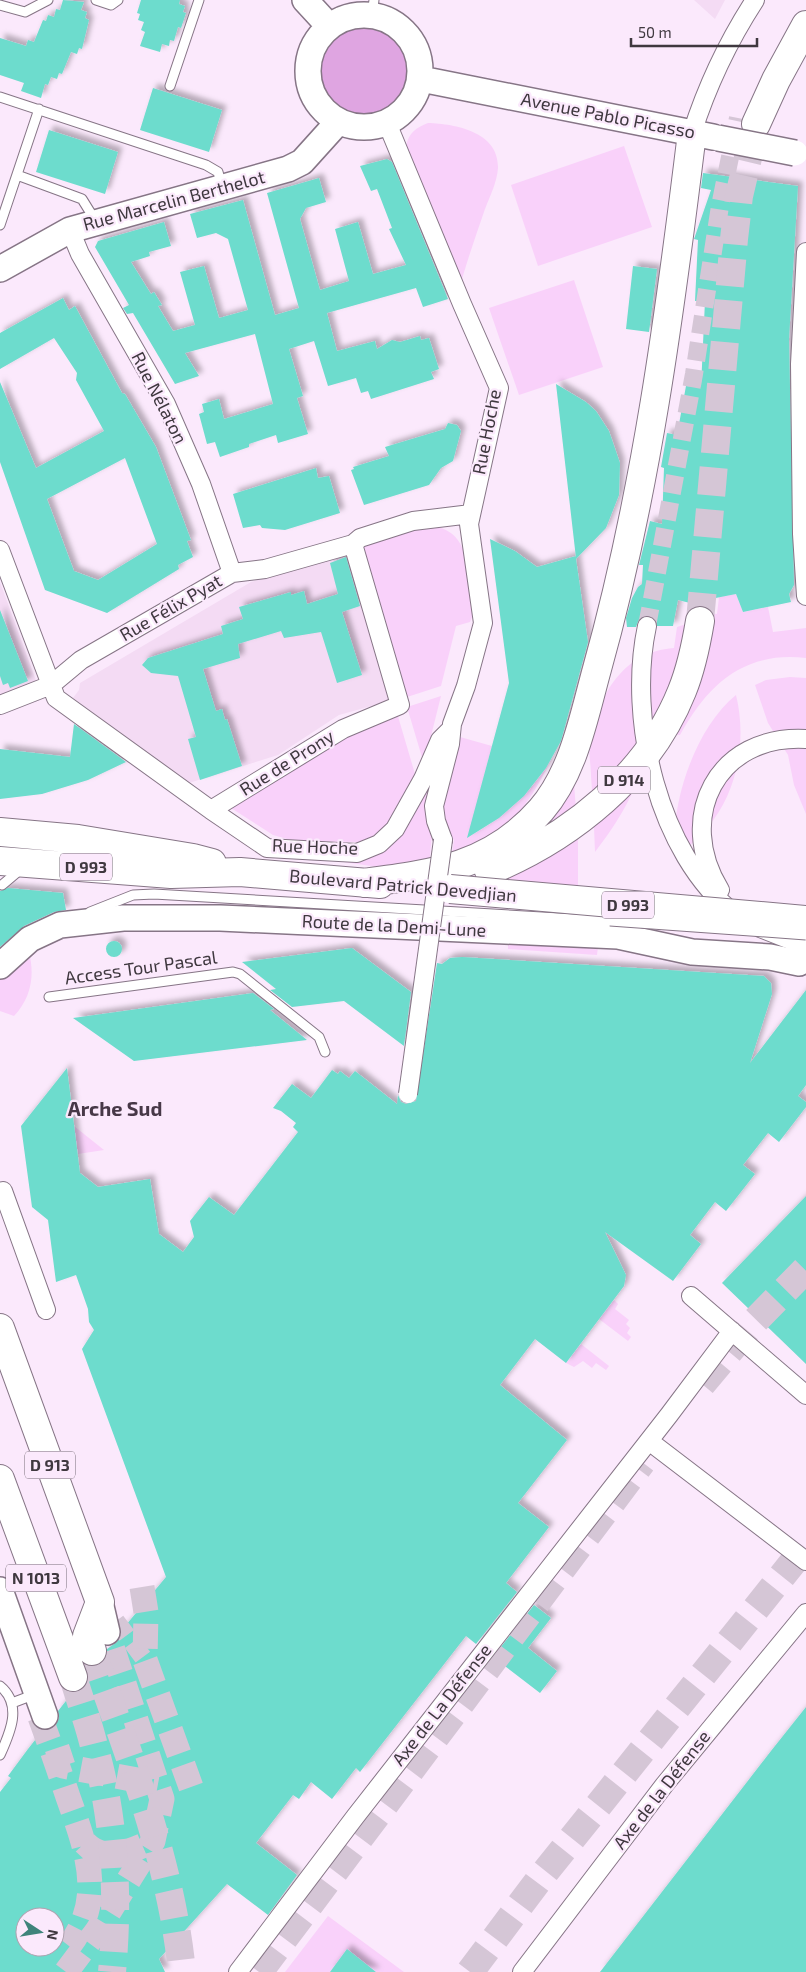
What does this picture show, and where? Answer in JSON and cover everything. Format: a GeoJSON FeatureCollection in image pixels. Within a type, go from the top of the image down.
{"type":"FeatureCollection","features":[{"type":"Feature","properties":{"kind":"main road"},"geometry":{"type":"LineString","coordinates":[[756,124],[776,80],[806,25]]}},
{"type":"Feature","properties":{"kind":"main road"},"geometry":{"type":"LineString","coordinates":[[363,883],[421,876],[466,864],[507,842],[550,799],[566,767],[586,707],[623,574],[705,135]]}},
{"type":"Feature","properties":{"kind":"main road","name":"D 914"},"geometry":{"type":"LineString","coordinates":[[450,889],[557,836],[594,809],[635,768],[668,721],[682,691],[694,657],[700,621]]}},
{"type":"Feature","properties":{"kind":"main road"},"geometry":{"type":"LineString","coordinates":[[0,832],[78,839],[193,858],[240,872]]}},
{"type":"Feature","properties":{"kind":"main road","name":"Boulevard Patrick Devedjian"},"geometry":{"type":"LineString","coordinates":[[1,873],[30,863],[171,874],[240,872],[806,920]]}},
{"type":"Feature","properties":{"kind":"main road","name":"D 913"},"geometry":{"type":"LineString","coordinates":[[0,1328],[104,1626]]}},
{"type":"Feature","properties":{"kind":"main road","name":"N 1013"},"geometry":{"type":"LineString","coordinates":[[0,1479],[72,1677]]}},
{"type":"Feature","properties":{"kind":"street"},"geometry":{"type":"LineString","coordinates":[[305,0],[328,25]]}},
{"type":"Feature","properties":{"kind":"street"},"geometry":{"type":"LineString","coordinates":[[705,135],[718,68],[735,34],[756,0]]}},
{"type":"Feature","properties":{"kind":"street"},"geometry":{"type":"LineString","coordinates":[[373,7],[410,37],[417,50],[420,79],[411,102],[387,123],[372,128],[355,127],[339,121],[321,107],[310,87],[308,64],[315,43],[328,25],[373,7]]}},
{"type":"Feature","properties":{"kind":"street","name":"Avenue Pablo Picasso"},"geometry":{"type":"LineString","coordinates":[[420,79],[800,154]]}},
{"type":"Feature","properties":{"kind":"street","name":"Rue Marcelin Berthelot"},"geometry":{"type":"LineString","coordinates":[[0,269],[70,230],[288,169],[302,162],[339,121]]}},
{"type":"Feature","properties":{"kind":"street","name":"Rue Hoche"},"geometry":{"type":"LineString","coordinates":[[387,123],[499,388],[469,524],[483,623],[452,728],[450,744],[434,806],[436,821],[443,840],[408,1094]]}},
{"type":"Feature","properties":{"kind":"street","name":"Rue Nélaton"},"geometry":{"type":"LineString","coordinates":[[70,230],[80,254],[166,404],[201,484],[232,573]]}},
{"type":"Feature","properties":{"kind":"street"},"geometry":{"type":"LineString","coordinates":[[806,252],[800,364],[802,518],[806,596]]}},
{"type":"Feature","properties":{"kind":"street","name":"Rue Félix Pyat"},"geometry":{"type":"LineString","coordinates":[[0,705],[52,685],[81,660],[232,573],[265,570],[353,544],[360,538],[413,521],[471,514]]}},
{"type":"Feature","properties":{"kind":"street","name":"Rue de Prony"},"geometry":{"type":"LineString","coordinates":[[211,810],[343,729],[400,705],[353,544]]}},
{"type":"Feature","properties":{"kind":"street"},"geometry":{"type":"LineString","coordinates":[[0,550],[56,698],[211,810]]}},
{"type":"Feature","properties":{"kind":"street"},"geometry":{"type":"LineString","coordinates":[[647,626],[642,699],[650,764],[666,821],[678,845],[714,889],[724,905],[803,955]]}},
{"type":"Feature","properties":{"kind":"street","name":"Rue Hoche"},"geometry":{"type":"LineString","coordinates":[[211,810],[267,848],[357,853],[379,844],[395,829],[423,779],[440,740],[452,728]]}},
{"type":"Feature","properties":{"kind":"street"},"geometry":{"type":"LineString","coordinates":[[714,889],[707,866],[702,837],[703,810],[714,781],[729,763],[746,751],[775,740],[806,739]]}},
{"type":"Feature","properties":{"kind":"street","name":"Route de la Demi-Lune"},"geometry":{"type":"LineString","coordinates":[[0,966],[30,940],[60,925],[123,918],[220,918],[618,936],[692,952],[770,957],[803,955]]}},
{"type":"Feature","properties":{"kind":"street"},"geometry":{"type":"LineString","coordinates":[[4,1191],[46,1310]]}},
{"type":"Feature","properties":{"kind":"street"},"geometry":{"type":"LineString","coordinates":[[691,1296],[806,1394]]}},
{"type":"Feature","properties":{"kind":"street","name":"Axe de La Défense"},"geometry":{"type":"LineString","coordinates":[[238,1972],[355,1816],[649,1441],[732,1331]]}},
{"type":"Feature","properties":{"kind":"street"},"geometry":{"type":"LineString","coordinates":[[649,1441],[806,1562]]}},
{"type":"Feature","properties":{"kind":"street"},"geometry":{"type":"LineString","coordinates":[[0,1590],[32,1708]]}},
{"type":"Feature","properties":{"kind":"street"},"geometry":{"type":"LineString","coordinates":[[0,1603],[32,1708]]}},
{"type":"Feature","properties":{"kind":"street","name":"Axe de la Défense"},"geometry":{"type":"LineString","coordinates":[[522,1972],[664,1784],[803,1621]]}},
{"type":"Feature","properties":{"kind":"lane"},"geometry":{"type":"LineString","coordinates":[[0,5],[25,12],[48,0]]}},
{"type":"Feature","properties":{"kind":"lane"},"geometry":{"type":"LineString","coordinates":[[96,0],[110,5],[118,0]]}},
{"type":"Feature","properties":{"kind":"lane"},"geometry":{"type":"LineString","coordinates":[[170,86],[198,0]]}},
{"type":"Feature","properties":{"kind":"lane"},"geometry":{"type":"LineString","coordinates":[[0,97],[214,168],[219,175],[222,189]]}},
{"type":"Feature","properties":{"kind":"lane"},"geometry":{"type":"LineString","coordinates":[[0,225],[39,109]]}},
{"type":"Feature","properties":{"kind":"lane"},"geometry":{"type":"LineString","coordinates":[[17,175],[82,199],[97,222]]}},
{"type":"Feature","properties":{"kind":"lane"},"geometry":{"type":"LineString","coordinates":[[60,925],[133,895],[154,894],[610,920],[806,935]]}},
{"type":"Feature","properties":{"kind":"lane"},"geometry":{"type":"LineString","coordinates":[[428,962],[433,928]]}},
{"type":"Feature","properties":{"kind":"lane","name":"Access Tour Pascal"},"geometry":{"type":"LineString","coordinates":[[49,997],[225,972],[240,974],[319,1037],[325,1052]]}},
{"type":"Feature","properties":{"kind":"lane"},"geometry":{"type":"LineString","coordinates":[[0,1686],[32,1708]]}},
{"type":"Feature","properties":{"kind":"lane"},"geometry":{"type":"LineString","coordinates":[[0,1755],[9,1735],[13,1716],[32,1708]]}},
{"type":"Feature","properties":{"kind":"lane"},"geometry":{"type":"LineString","coordinates":[[0,1747],[9,1735]]}},
{"type":"Feature","properties":{"kind":"shaded area"},"geometry":{"type":"Polygon","coordinates":[[[694,0],[725,0],[715,19],[694,0]]]}},
{"type":"Feature","properties":{"kind":"shaded area"},"geometry":{"type":"Polygon","coordinates":[[[364,26],[382,30],[397,40],[407,55],[411,73],[407,91],[397,106],[382,116],[364,120],[346,116],[331,106],[321,91],[317,73],[321,55],[331,40],[346,30],[364,26]]]}},
{"type":"Feature","properties":{"kind":"shaded area"},"geometry":{"type":"Polygon","coordinates":[[[428,123],[451,125],[474,132],[484,138],[496,156],[498,168],[493,189],[462,279],[406,146],[409,137],[414,131],[428,123]]]}},
{"type":"Feature","properties":{"kind":"shaded area"},"geometry":{"type":"Polygon","coordinates":[[[624,146],[652,227],[538,266],[511,185],[624,146]]]}},
{"type":"Feature","properties":{"kind":"shaded area"},"geometry":{"type":"Polygon","coordinates":[[[574,280],[603,367],[519,395],[489,308],[574,280]]]}},
{"type":"Feature","properties":{"kind":"shaded area"},"geometry":{"type":"Polygon","coordinates":[[[412,527],[436,527],[448,531],[457,539],[467,561],[474,612],[470,622],[456,626],[441,686],[404,698],[361,545],[412,527]]]}},
{"type":"Feature","properties":{"kind":"shaded area"},"geometry":{"type":"Polygon","coordinates":[[[344,554],[349,555],[393,700],[339,715],[278,755],[189,783],[73,698],[79,690],[80,683],[251,582],[344,554]]]}},
{"type":"Feature","properties":{"kind":"shaded area"},"geometry":{"type":"Polygon","coordinates":[[[0,582],[38,686],[0,702],[0,582]]]}},
{"type":"Feature","properties":{"kind":"shaded area"},"geometry":{"type":"Polygon","coordinates":[[[736,594],[743,612],[768,607],[773,632],[806,628],[806,658],[784,657],[764,660],[746,666],[716,686],[703,700],[680,735],[651,733],[642,767],[631,796],[595,852],[589,745],[594,724],[607,692],[627,667],[640,658],[656,651],[674,648],[677,627],[686,624],[689,610],[717,614],[719,597],[736,594]]]}},
{"type":"Feature","properties":{"kind":"shaded area"},"geometry":{"type":"Polygon","coordinates":[[[790,677],[806,678],[806,814],[794,785],[788,755],[768,723],[755,685],[766,680],[790,677]]]}},
{"type":"Feature","properties":{"kind":"shaded area"},"geometry":{"type":"Polygon","coordinates":[[[736,695],[739,712],[740,747],[733,781],[727,798],[708,827],[675,859],[676,816],[688,770],[708,728],[721,710],[736,695]]]}},
{"type":"Feature","properties":{"kind":"shaded area"},"geometry":{"type":"Polygon","coordinates":[[[441,696],[424,764],[407,707],[441,696]]]}},
{"type":"Feature","properties":{"kind":"shaded area"},"geometry":{"type":"Polygon","coordinates":[[[397,713],[415,774],[392,814],[394,816],[381,834],[359,842],[294,841],[273,835],[231,808],[349,734],[397,713]]]}},
{"type":"Feature","properties":{"kind":"shaded area"},"geometry":{"type":"Polygon","coordinates":[[[460,737],[492,746],[468,837],[494,821],[516,803],[536,781],[553,756],[534,792],[514,817],[489,836],[452,853],[454,840],[447,829],[443,803],[448,776],[460,737]]]}},
{"type":"Feature","properties":{"kind":"shaded area"},"geometry":{"type":"Polygon","coordinates":[[[433,778],[425,808],[432,833],[429,867],[385,868],[337,861],[350,861],[402,831],[433,778]]]}},
{"type":"Feature","properties":{"kind":"shaded area"},"geometry":{"type":"Polygon","coordinates":[[[574,783],[578,837],[578,887],[482,882],[559,850],[543,826],[574,783]]]}},
{"type":"Feature","properties":{"kind":"shaded area"},"geometry":{"type":"Polygon","coordinates":[[[508,941],[598,947],[597,955],[508,949],[508,941]]]}},
{"type":"Feature","properties":{"kind":"shaded area"},"geometry":{"type":"Polygon","coordinates":[[[29,952],[32,970],[28,994],[14,1016],[0,1011],[0,975],[29,952]]]}},
{"type":"Feature","properties":{"kind":"shaded area"},"geometry":{"type":"Polygon","coordinates":[[[74,1126],[104,1150],[78,1154],[74,1126]]]}},
{"type":"Feature","properties":{"kind":"shaded area"},"geometry":{"type":"Polygon","coordinates":[[[614,1300],[618,1304],[615,1309],[629,1320],[626,1324],[630,1328],[627,1333],[631,1337],[628,1341],[599,1319],[614,1300]]]}},
{"type":"Feature","properties":{"kind":"shaded area"},"geometry":{"type":"Polygon","coordinates":[[[581,1344],[609,1366],[606,1370],[596,1363],[592,1368],[583,1361],[574,1367],[566,1363],[581,1344]]]}},
{"type":"Feature","properties":{"kind":"shaded area"},"geometry":{"type":"Polygon","coordinates":[[[328,1916],[404,1972],[376,1972],[347,1950],[330,1972],[285,1972],[328,1916]]]}},
{"type":"Feature","properties":{"kind":"building"},"geometry":{"type":"Polygon","coordinates":[[[63,0],[84,2],[81,10],[87,12],[85,18],[89,20],[82,49],[79,48],[77,54],[71,52],[62,74],[59,73],[57,79],[51,77],[48,85],[45,84],[41,98],[21,91],[24,83],[0,75],[0,38],[26,46],[28,40],[34,42],[43,20],[46,21],[48,15],[54,17],[56,9],[60,10],[63,0]]]}},
{"type":"Feature","properties":{"kind":"building"},"geometry":{"type":"Polygon","coordinates":[[[141,0],[180,0],[179,4],[185,6],[183,12],[186,13],[181,28],[178,27],[174,41],[170,40],[169,46],[162,44],[160,52],[140,46],[145,32],[141,30],[144,22],[138,20],[140,14],[137,13],[141,0]]]}},
{"type":"Feature","properties":{"kind":"building"},"geometry":{"type":"Polygon","coordinates":[[[153,88],[222,110],[209,152],[140,130],[153,88]]]}},
{"type":"Feature","properties":{"kind":"building"},"geometry":{"type":"Polygon","coordinates":[[[49,130],[118,152],[105,194],[36,172],[49,130]]]}},
{"type":"Feature","properties":{"kind":"building"},"geometry":{"type":"Polygon","coordinates":[[[387,159],[392,162],[448,299],[423,307],[416,288],[327,313],[337,351],[375,341],[377,349],[392,340],[400,342],[420,336],[421,340],[429,338],[439,369],[431,372],[434,379],[371,399],[368,391],[361,393],[356,378],[328,386],[314,341],[289,349],[303,396],[297,398],[308,434],[278,443],[276,435],[220,457],[215,442],[207,444],[199,414],[204,412],[202,404],[219,399],[224,419],[273,404],[255,334],[185,353],[199,376],[175,384],[133,313],[127,314],[123,308],[129,305],[95,247],[98,241],[164,222],[171,246],[149,252],[150,256],[131,262],[151,294],[154,292],[162,305],[158,306],[173,331],[195,325],[180,272],[204,266],[219,318],[248,310],[228,239],[216,233],[197,238],[190,214],[243,200],[275,315],[299,308],[267,193],[319,178],[326,202],[306,208],[300,219],[320,290],[349,281],[335,229],[358,222],[373,274],[406,265],[389,229],[392,228],[377,189],[371,191],[360,166],[387,159]]]}},
{"type":"Feature","properties":{"kind":"building"},"geometry":{"type":"Polygon","coordinates":[[[703,173],[798,186],[789,339],[794,585],[789,594],[791,602],[743,612],[736,594],[690,603],[678,600],[673,626],[657,626],[654,618],[648,615],[639,619],[636,627],[627,627],[626,618],[632,598],[638,587],[642,584],[643,565],[639,565],[650,521],[662,524],[664,468],[661,467],[667,433],[677,435],[686,386],[701,387],[705,301],[695,301],[698,240],[694,239],[711,190],[701,188],[703,173]]]}},
{"type":"Feature","properties":{"kind":"building"},"geometry":{"type":"Polygon","coordinates":[[[633,266],[657,269],[649,332],[626,329],[633,266]]]}},
{"type":"Feature","properties":{"kind":"building"},"geometry":{"type":"Polygon","coordinates":[[[63,298],[69,310],[75,306],[122,393],[125,394],[156,447],[191,540],[187,541],[193,557],[178,565],[179,569],[107,613],[45,590],[0,462],[0,382],[36,468],[104,431],[76,380],[77,373],[54,338],[0,369],[0,333],[63,298]],[[125,458],[47,499],[74,571],[98,580],[157,544],[125,458]]]}},
{"type":"Feature","properties":{"kind":"building"},"geometry":{"type":"Polygon","coordinates":[[[556,384],[586,402],[596,411],[609,431],[620,463],[619,495],[606,528],[576,559],[588,642],[561,741],[546,768],[524,796],[499,818],[467,838],[509,683],[490,539],[515,551],[537,567],[576,556],[556,384]]]}},
{"type":"Feature","properties":{"kind":"building"},"geometry":{"type":"Polygon","coordinates":[[[448,423],[457,425],[461,431],[453,461],[441,468],[429,485],[364,505],[351,470],[354,469],[353,467],[389,456],[385,447],[445,429],[448,423]]]}},
{"type":"Feature","properties":{"kind":"building"},"geometry":{"type":"Polygon","coordinates":[[[316,468],[318,478],[329,476],[340,513],[285,530],[262,528],[260,525],[243,528],[233,494],[316,468]]]}},
{"type":"Feature","properties":{"kind":"building"},"geometry":{"type":"Polygon","coordinates":[[[346,557],[360,606],[342,612],[362,675],[337,683],[321,632],[284,638],[281,631],[238,644],[240,658],[203,669],[216,711],[222,709],[225,720],[227,719],[242,766],[200,780],[188,739],[196,737],[178,676],[151,673],[142,665],[148,658],[223,634],[221,626],[243,619],[239,607],[291,592],[291,595],[304,591],[307,604],[338,594],[330,563],[346,557]]]}},
{"type":"Feature","properties":{"kind":"building"},"geometry":{"type":"Polygon","coordinates":[[[0,610],[28,681],[10,688],[8,683],[3,685],[0,676],[0,610]]]}},
{"type":"Feature","properties":{"kind":"building"},"geometry":{"type":"Polygon","coordinates":[[[74,724],[126,762],[88,780],[42,794],[0,799],[0,749],[70,757],[74,724]]]}},
{"type":"Feature","properties":{"kind":"building"},"geometry":{"type":"Polygon","coordinates":[[[8,888],[63,893],[66,910],[54,912],[24,926],[0,947],[0,891],[8,888]]]}},
{"type":"Feature","properties":{"kind":"building"},"geometry":{"type":"Polygon","coordinates":[[[114,941],[120,943],[122,949],[120,955],[114,957],[108,955],[106,949],[108,943],[114,941]]]}},
{"type":"Feature","properties":{"kind":"building"},"geometry":{"type":"Polygon","coordinates":[[[352,948],[411,992],[404,1046],[344,1001],[292,1007],[270,990],[276,989],[242,962],[352,948]]]}},
{"type":"Feature","properties":{"kind":"building"},"geometry":{"type":"Polygon","coordinates":[[[462,957],[764,976],[771,983],[772,994],[750,1063],[806,990],[806,1085],[798,1096],[806,1102],[806,1107],[779,1142],[768,1133],[743,1165],[755,1174],[726,1211],[715,1202],[690,1235],[701,1244],[673,1281],[605,1232],[626,1275],[624,1286],[566,1363],[535,1339],[500,1385],[567,1440],[518,1503],[549,1527],[506,1583],[517,1592],[476,1644],[466,1636],[360,1772],[356,1768],[332,1799],[311,1782],[299,1799],[293,1795],[256,1843],[297,1875],[268,1915],[227,1884],[159,1959],[165,1972],[0,1972],[0,1792],[11,1778],[8,1776],[28,1749],[43,1730],[50,1729],[56,1725],[59,1718],[58,1711],[73,1692],[85,1687],[88,1673],[93,1666],[104,1661],[107,1649],[117,1642],[121,1631],[166,1577],[82,1349],[94,1330],[89,1322],[88,1309],[76,1275],[56,1282],[48,1220],[32,1207],[21,1126],[67,1068],[80,1173],[98,1187],[150,1179],[159,1234],[183,1252],[194,1237],[190,1221],[209,1197],[234,1215],[298,1132],[293,1127],[296,1123],[281,1111],[273,1108],[292,1084],[311,1098],[332,1070],[338,1074],[340,1071],[349,1078],[355,1071],[397,1104],[398,1095],[401,1102],[406,1104],[416,1101],[437,963],[442,964],[450,958],[462,957]]]}},
{"type":"Feature","properties":{"kind":"building"},"geometry":{"type":"Polygon","coordinates":[[[253,993],[274,1009],[270,1010],[307,1040],[134,1061],[73,1018],[253,993]]]}},
{"type":"Feature","properties":{"kind":"building"},"geometry":{"type":"Polygon","coordinates":[[[806,1196],[806,1364],[722,1283],[806,1196]]]}},
{"type":"Feature","properties":{"kind":"building"},"geometry":{"type":"Polygon","coordinates":[[[534,1605],[551,1618],[528,1648],[557,1671],[540,1693],[493,1657],[534,1605]]]}},
{"type":"Feature","properties":{"kind":"building"},"geometry":{"type":"Polygon","coordinates":[[[806,1707],[806,1972],[600,1972],[771,1751],[806,1707]]]}},
{"type":"Feature","properties":{"kind":"building"},"geometry":{"type":"Polygon","coordinates":[[[347,1949],[376,1972],[330,1972],[347,1949]]]}},
{"type":"Feature","properties":{"kind":"tunnel"},"geometry":{"type":"LineString","coordinates":[[647,626],[694,374],[720,206],[738,118]]}},
{"type":"Feature","properties":{"kind":"tunnel"},"geometry":{"type":"LineString","coordinates":[[700,621],[734,239],[739,196],[756,124]]}},
{"type":"Feature","properties":{"kind":"tunnel"},"geometry":{"type":"LineString","coordinates":[[702,1384],[754,1322],[806,1269]]}},
{"type":"Feature","properties":{"kind":"tunnel"},"geometry":{"type":"LineString","coordinates":[[259,1972],[642,1462]]}},
{"type":"Feature","properties":{"kind":"tunnel"},"geometry":{"type":"LineString","coordinates":[[470,1972],[538,1881],[806,1546]]}},
{"type":"Feature","properties":{"kind":"tunnel"},"geometry":{"type":"LineString","coordinates":[[142,1587],[146,1612],[145,1660],[191,1787]]}},
{"type":"Feature","properties":{"kind":"tunnel"},"geometry":{"type":"LineString","coordinates":[[116,1621],[145,1660]]}},
{"type":"Feature","properties":{"kind":"tunnel"},"geometry":{"type":"LineString","coordinates":[[66,1972],[97,1931],[153,1841],[162,1799],[107,1632]]}},
{"type":"Feature","properties":{"kind":"tunnel"},"geometry":{"type":"LineString","coordinates":[[92,1651],[147,1809],[168,1890],[182,1972]]}},
{"type":"Feature","properties":{"kind":"tunnel"},"geometry":{"type":"LineString","coordinates":[[73,1677],[101,1774],[111,1830],[115,1887],[112,1972]]}},
{"type":"Feature","properties":{"kind":"tunnel"},"geometry":{"type":"LineString","coordinates":[[40,1717],[81,1835],[89,1873],[90,1891],[87,1910],[80,1928],[69,1946]]}},
{"type":"Feature","properties":{"kind":"tunnel"},"geometry":{"type":"LineString","coordinates":[[57,1748],[63,1766],[158,1784]]}},
{"type":"Feature","properties":{"kind":"tunnel"},"geometry":{"type":"LineString","coordinates":[[85,1843],[101,1853],[118,1854],[153,1841]]}},
{"type":"Feature","properties":{"kind":"district","name":"Arche Sud"},"geometry":{"type":"Point","coordinates":[115,1109]}}]}
